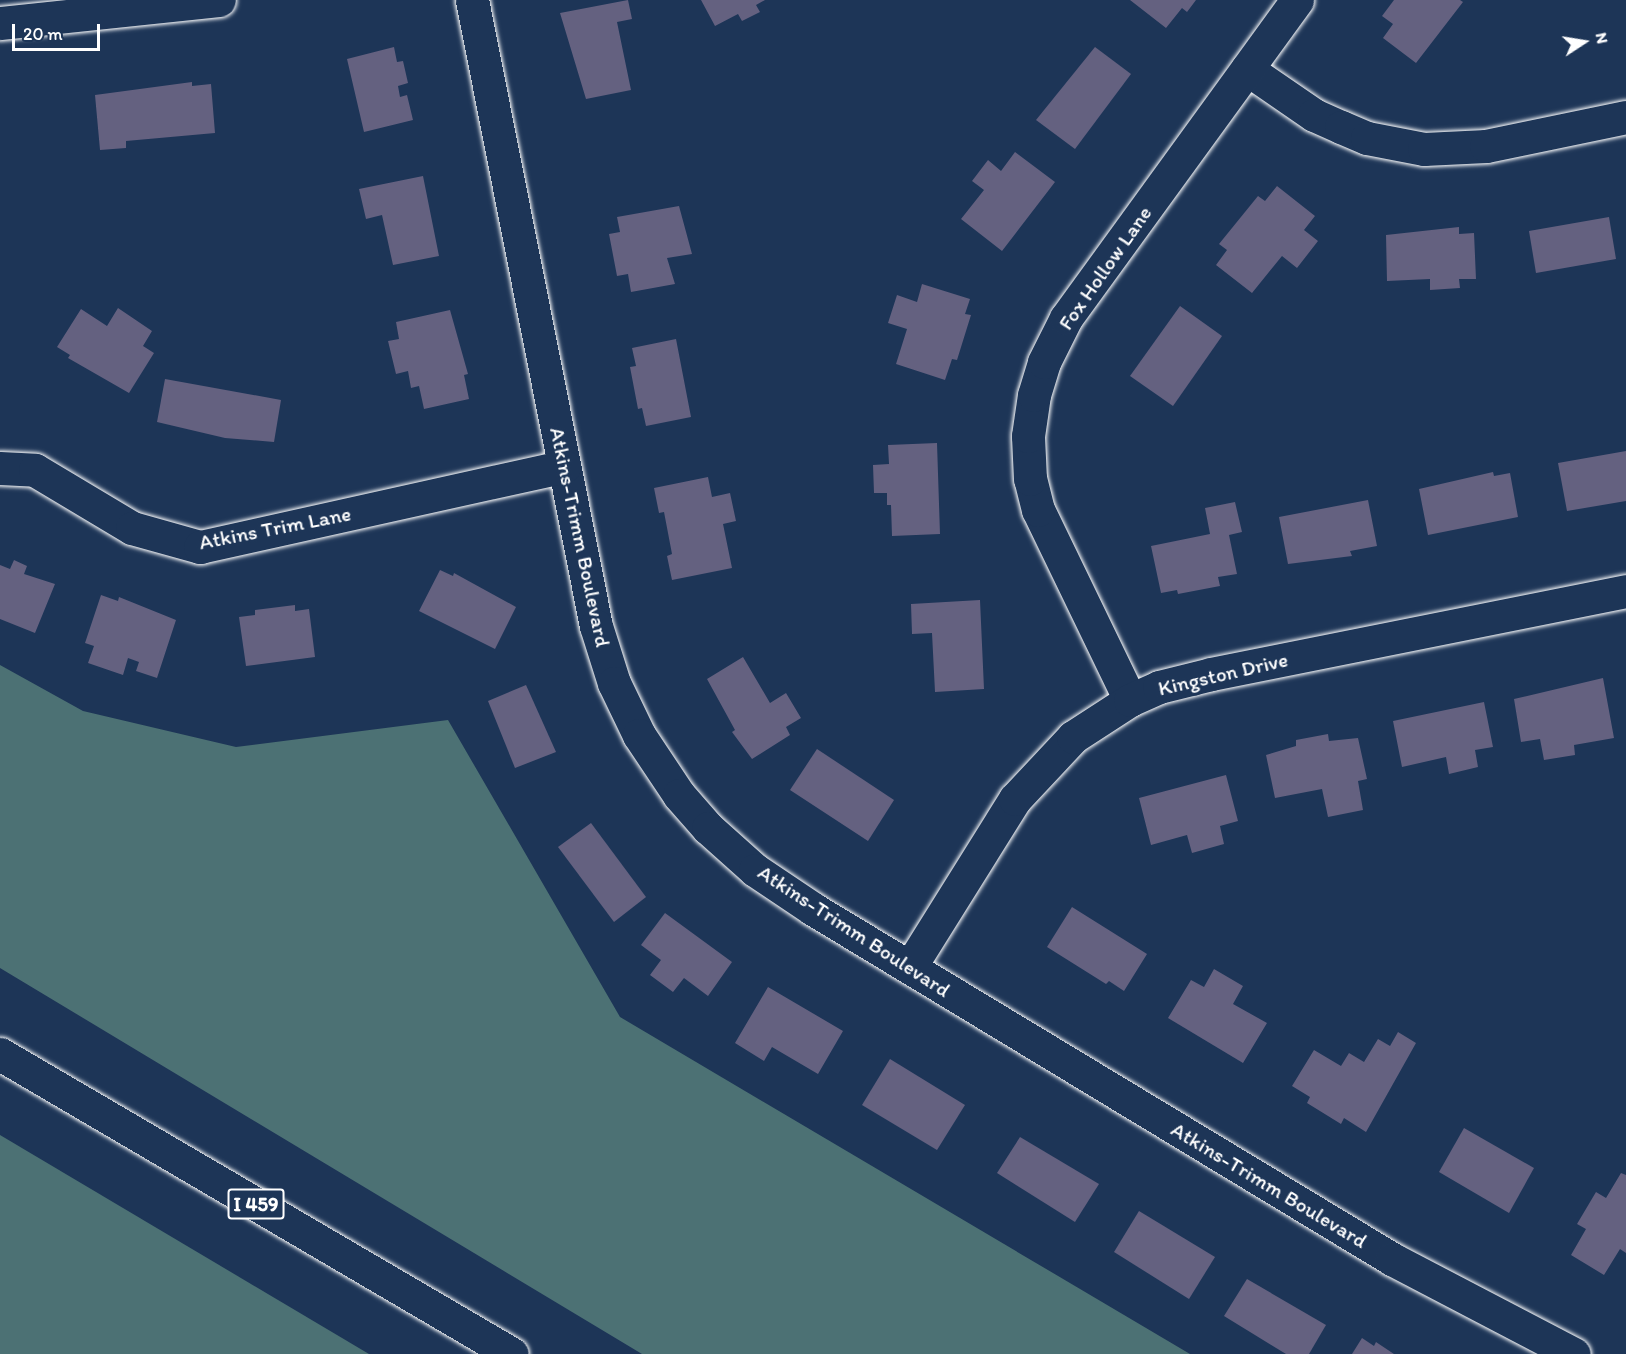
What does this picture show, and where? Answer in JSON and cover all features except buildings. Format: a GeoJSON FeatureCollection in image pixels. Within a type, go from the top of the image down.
{"type":"FeatureCollection","features":[{"type":"Feature","properties":{"kind":"main road"},"geometry":{"type":"LineString","coordinates":[[0,23],[219,0]]}},
{"type":"Feature","properties":{"kind":"main road","name":"Atkins-Trimm Boulevard"},"geometry":{"type":"LineString","coordinates":[[472,0],[596,626],[614,682],[639,735],[679,795],[708,828],[756,870],[813,909],[1392,1258],[1574,1354]]}},
{"type":"Feature","properties":{"kind":"main road","name":"Fox Hollow Lane"},"geometry":{"type":"LineString","coordinates":[[1130,700],[1038,510],[1030,479],[1028,436],[1034,395],[1044,362],[1066,318],[1297,0]]}},
{"type":"Feature","properties":{"kind":"main road"},"geometry":{"type":"LineString","coordinates":[[1247,69],[1314,115],[1367,138],[1424,149],[1486,146],[1626,117]]}},
{"type":"Feature","properties":{"kind":"main road","name":"Atkins Trim Lane"},"geometry":{"type":"LineString","coordinates":[[0,468],[35,470],[132,528],[200,547],[564,466]]}},
{"type":"Feature","properties":{"kind":"main road","name":"Kingston Drive"},"geometry":{"type":"LineString","coordinates":[[910,967],[1021,791],[1073,737],[1130,700],[1160,687],[1211,674],[1626,591]]}},
{"type":"Feature","properties":{"kind":"main road","name":"I 459"},"geometry":{"type":"LineString","coordinates":[[0,1054],[512,1354]]}},
{"type":"Feature","properties":{"kind":"green space"},"geometry":{"type":"Polygon","coordinates":[[[0,665],[83,711],[236,747],[448,720],[620,1017],[1190,1354],[642,1354],[0,968],[0,665]]]}},
{"type":"Feature","properties":{"kind":"green space"},"geometry":{"type":"Polygon","coordinates":[[[0,1135],[369,1354],[0,1354],[0,1135]]]}}]}
